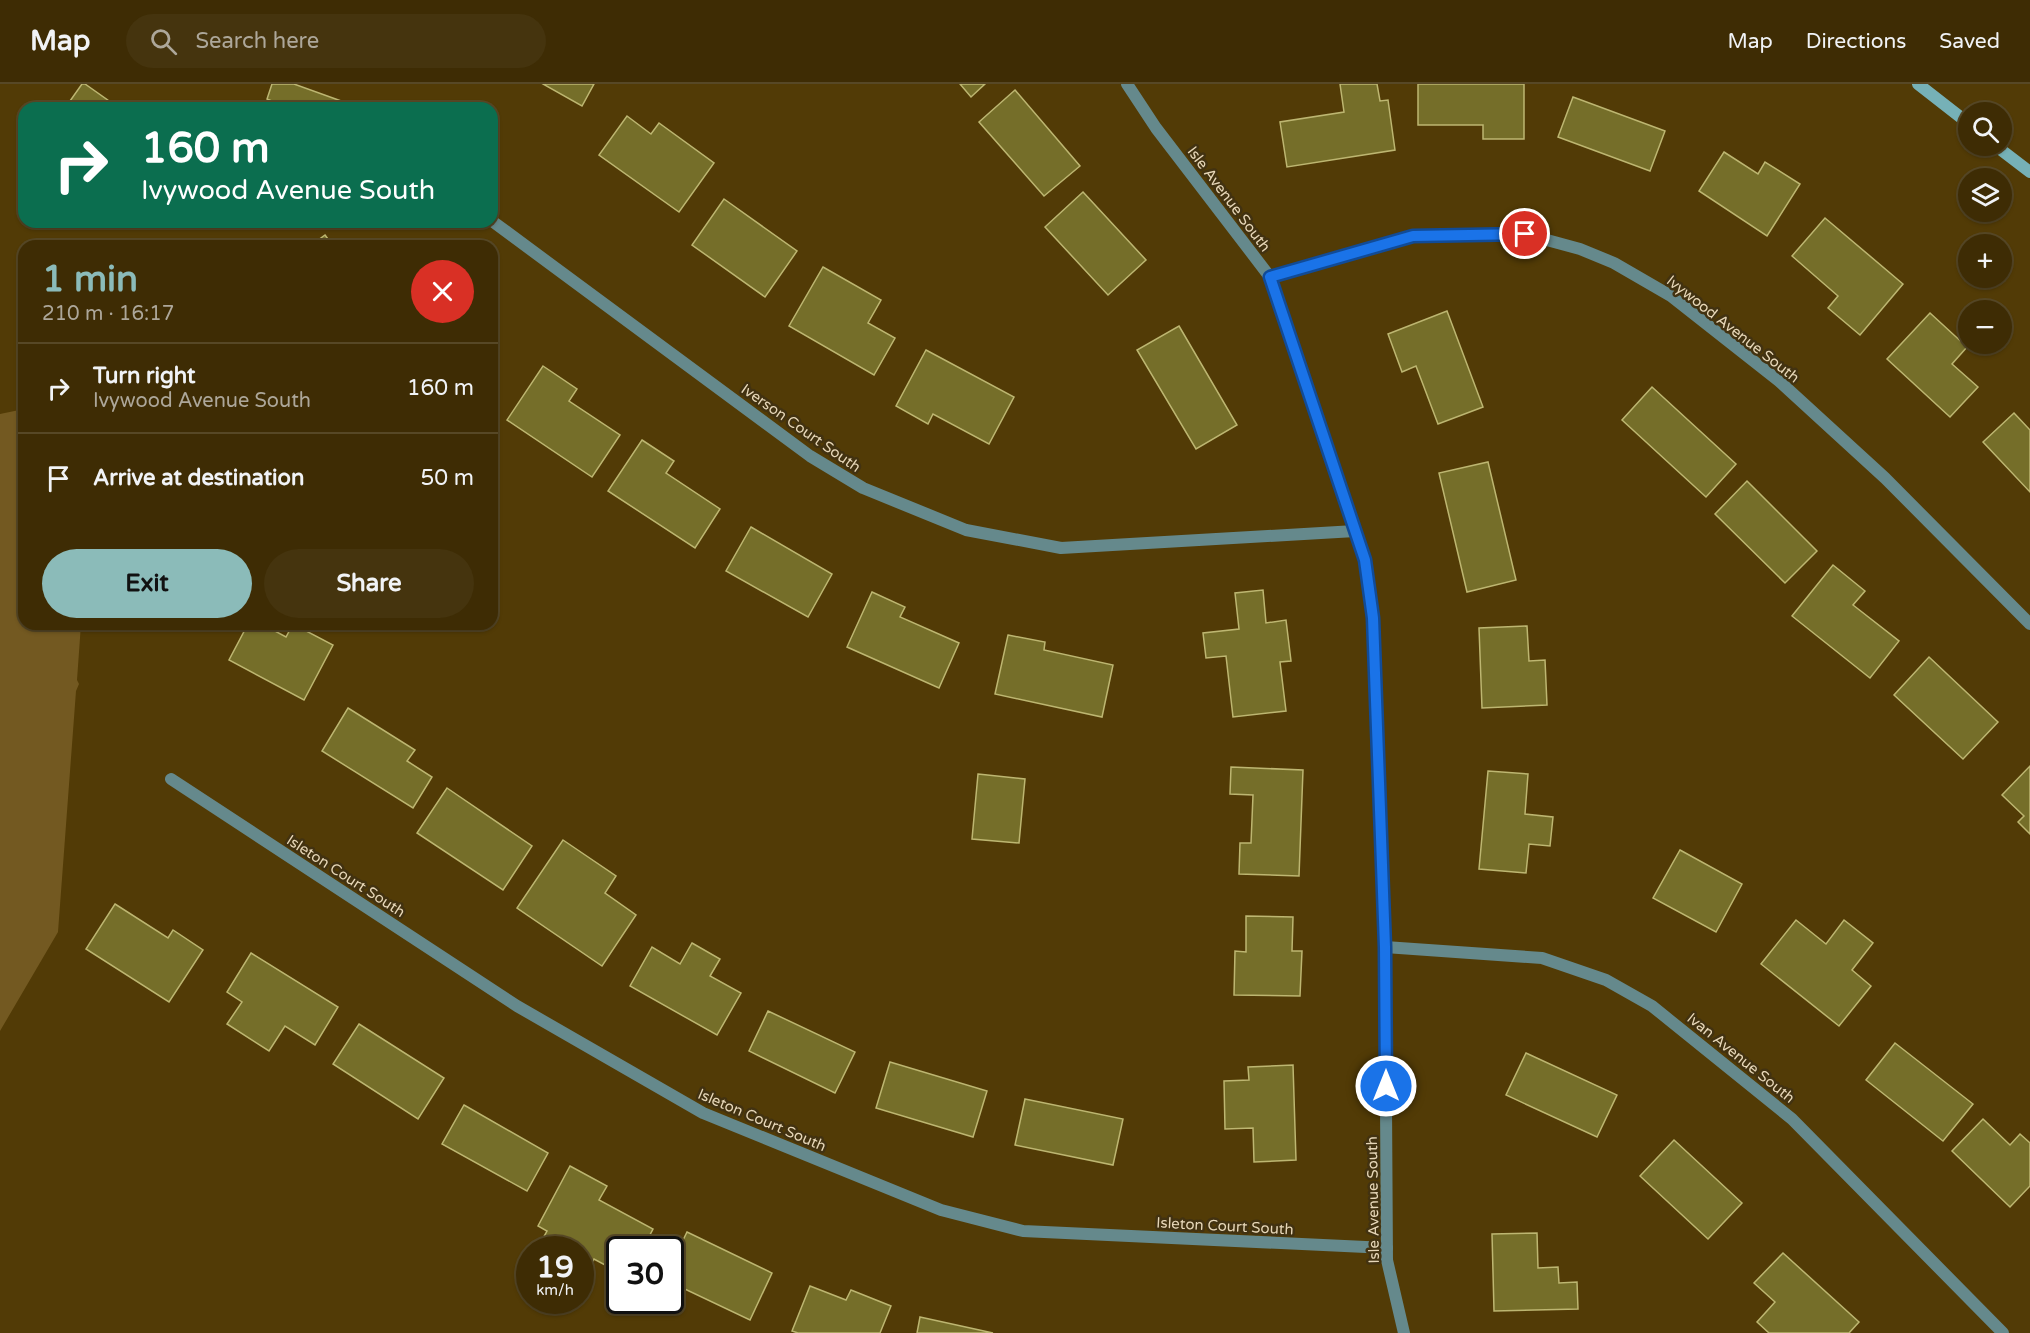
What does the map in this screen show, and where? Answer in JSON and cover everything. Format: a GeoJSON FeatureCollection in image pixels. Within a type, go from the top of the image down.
{"type":"FeatureCollection","features":[{"type":"Feature","properties":{"kind":"main road"},"geometry":{"type":"LineString","coordinates":[[1918,84],[1958,115]]}},
{"type":"Feature","properties":{"kind":"main road"},"geometry":{"type":"LineString","coordinates":[[2009,156],[2030,172]]}},
{"type":"Feature","properties":{"kind":"street","name":"Isle Avenue South"},"geometry":{"type":"LineString","coordinates":[[1127,84],[1156,128],[1270,277],[1365,560],[1373,618],[1385,947],[1387,1260],[1404,1333]]}},
{"type":"Feature","properties":{"kind":"street","name":"Iverson Court South"},"geometry":{"type":"LineString","coordinates":[[498,225],[810,456],[863,488],[966,530],[1061,549],[1355,531]]}},
{"type":"Feature","properties":{"kind":"street","name":"Ivywood Avenue South"},"geometry":{"type":"LineString","coordinates":[[1270,277],[1413,236],[1525,234],[1580,249],[1614,263],[1671,297],[1779,381],[1885,478],[2030,624]]}},
{"type":"Feature","properties":{"kind":"street","name":"Isleton Court South"},"geometry":{"type":"LineString","coordinates":[[171,779],[517,1006],[703,1113],[941,1210],[1023,1232],[1388,1248]]}},
{"type":"Feature","properties":{"kind":"street","name":"Ivan Avenue South"},"geometry":{"type":"LineString","coordinates":[[1385,947],[1542,958],[1606,981],[1652,1005],[1792,1119],[2004,1333]]}},
{"type":"Feature","properties":{"kind":"shaded area"},"geometry":{"type":"Polygon","coordinates":[[[18,410],[18,630],[81,630],[77,680],[79,684],[76,691],[58,932],[0,1031],[0,414],[18,410]]]}},
{"type":"Feature","properties":{"kind":"building"},"geometry":{"type":"Polygon","coordinates":[[[82,84],[85,84],[110,102],[69,102],[82,84]]]}},
{"type":"Feature","properties":{"kind":"building"},"geometry":{"type":"Polygon","coordinates":[[[272,84],[294,84],[344,102],[274,102],[267,99],[272,84]]]}},
{"type":"Feature","properties":{"kind":"building"},"geometry":{"type":"Polygon","coordinates":[[[543,84],[594,84],[582,106],[543,84]]]}},
{"type":"Feature","properties":{"kind":"building"},"geometry":{"type":"Polygon","coordinates":[[[960,84],[985,84],[971,97],[960,84]]]}},
{"type":"Feature","properties":{"kind":"building"},"geometry":{"type":"Polygon","coordinates":[[[1340,84],[1377,84],[1380,101],[1388,100],[1395,150],[1287,167],[1280,122],[1344,112],[1340,84]]]}},
{"type":"Feature","properties":{"kind":"building"},"geometry":{"type":"Polygon","coordinates":[[[1418,84],[1524,84],[1524,139],[1483,139],[1483,125],[1418,125],[1418,84]]]}},
{"type":"Feature","properties":{"kind":"building"},"geometry":{"type":"Polygon","coordinates":[[[1015,90],[1080,166],[1044,196],[979,122],[1015,90]]]}},
{"type":"Feature","properties":{"kind":"building"},"geometry":{"type":"Polygon","coordinates":[[[1573,97],[1665,131],[1650,171],[1558,137],[1573,97]]]}},
{"type":"Feature","properties":{"kind":"building"},"geometry":{"type":"Polygon","coordinates":[[[627,116],[651,134],[659,123],[714,163],[679,212],[599,155],[627,116]]]}},
{"type":"Feature","properties":{"kind":"building"},"geometry":{"type":"Polygon","coordinates":[[[1724,152],[1758,174],[1765,162],[1800,184],[1767,236],[1699,191],[1724,152]]]}},
{"type":"Feature","properties":{"kind":"building"},"geometry":{"type":"Polygon","coordinates":[[[1083,192],[1146,260],[1108,295],[1045,227],[1083,192]]]}},
{"type":"Feature","properties":{"kind":"building"},"geometry":{"type":"Polygon","coordinates":[[[724,199],[797,251],[765,297],[692,245],[724,199]]]}},
{"type":"Feature","properties":{"kind":"building"},"geometry":{"type":"Polygon","coordinates":[[[1825,218],[1903,284],[1860,335],[1828,308],[1838,296],[1792,256],[1825,218]]]}},
{"type":"Feature","properties":{"kind":"building"},"geometry":{"type":"Polygon","coordinates":[[[325,235],[329,240],[318,240],[325,235]]]}},
{"type":"Feature","properties":{"kind":"building"},"geometry":{"type":"Polygon","coordinates":[[[823,267],[881,300],[868,323],[895,338],[874,375],[789,326],[823,267]]]}},
{"type":"Feature","properties":{"kind":"building"},"geometry":{"type":"Polygon","coordinates":[[[1447,311],[1483,407],[1438,424],[1416,366],[1402,372],[1388,334],[1447,311]]]}},
{"type":"Feature","properties":{"kind":"building"},"geometry":{"type":"Polygon","coordinates":[[[1930,313],[1958,339],[1958,354],[1961,354],[1952,364],[1978,387],[1950,417],[1887,359],[1930,313]]]}},
{"type":"Feature","properties":{"kind":"building"},"geometry":{"type":"Polygon","coordinates":[[[1179,326],[1237,425],[1196,449],[1137,350],[1179,326]]]}},
{"type":"Feature","properties":{"kind":"building"},"geometry":{"type":"Polygon","coordinates":[[[926,350],[1014,397],[989,444],[933,414],[928,424],[896,406],[926,350]]]}},
{"type":"Feature","properties":{"kind":"building"},"geometry":{"type":"Polygon","coordinates":[[[543,366],[577,389],[569,401],[620,435],[592,477],[507,420],[543,366]]]}},
{"type":"Feature","properties":{"kind":"building"},"geometry":{"type":"Polygon","coordinates":[[[1652,387],[1736,464],[1706,497],[1622,420],[1652,387]]]}},
{"type":"Feature","properties":{"kind":"building"},"geometry":{"type":"Polygon","coordinates":[[[2014,413],[2030,430],[2030,492],[1983,442],[2014,413]]]}},
{"type":"Feature","properties":{"kind":"building"},"geometry":{"type":"Polygon","coordinates":[[[642,440],[674,461],[666,473],[720,509],[695,548],[608,491],[642,440]]]}},
{"type":"Feature","properties":{"kind":"building"},"geometry":{"type":"Polygon","coordinates":[[[1488,462],[1516,580],[1467,592],[1439,473],[1488,462]]]}},
{"type":"Feature","properties":{"kind":"building"},"geometry":{"type":"Polygon","coordinates":[[[1747,481],[1817,551],[1785,583],[1715,514],[1747,481]]]}},
{"type":"Feature","properties":{"kind":"building"},"geometry":{"type":"Polygon","coordinates":[[[751,527],[832,574],[808,617],[726,571],[751,527]]]}},
{"type":"Feature","properties":{"kind":"building"},"geometry":{"type":"Polygon","coordinates":[[[1833,565],[1865,591],[1853,605],[1899,641],[1870,678],[1792,616],[1833,565]]]}},
{"type":"Feature","properties":{"kind":"building"},"geometry":{"type":"Polygon","coordinates":[[[1263,590],[1266,623],[1286,620],[1291,661],[1280,662],[1286,711],[1233,717],[1226,656],[1206,658],[1203,633],[1239,629],[1235,593],[1263,590]]]}},
{"type":"Feature","properties":{"kind":"building"},"geometry":{"type":"Polygon","coordinates":[[[872,592],[905,607],[900,617],[959,643],[939,688],[847,647],[872,592]]]}},
{"type":"Feature","properties":{"kind":"building"},"geometry":{"type":"Polygon","coordinates":[[[1527,626],[1529,661],[1545,660],[1547,705],[1482,708],[1479,628],[1527,626]]]}},
{"type":"Feature","properties":{"kind":"building"},"geometry":{"type":"Polygon","coordinates":[[[245,630],[273,630],[286,637],[290,630],[304,630],[333,645],[304,700],[229,660],[245,630]]]}},
{"type":"Feature","properties":{"kind":"building"},"geometry":{"type":"Polygon","coordinates":[[[1008,635],[1045,642],[1044,650],[1113,665],[1102,717],[995,694],[1008,635]]]}},
{"type":"Feature","properties":{"kind":"building"},"geometry":{"type":"Polygon","coordinates":[[[1929,657],[1998,722],[1963,759],[1894,695],[1929,657]]]}},
{"type":"Feature","properties":{"kind":"building"},"geometry":{"type":"Polygon","coordinates":[[[348,708],[415,750],[407,761],[432,777],[413,808],[322,751],[348,708]]]}},
{"type":"Feature","properties":{"kind":"building"},"geometry":{"type":"Polygon","coordinates":[[[2030,766],[2030,834],[2018,822],[2024,816],[2002,795],[2030,766]]]}},
{"type":"Feature","properties":{"kind":"building"},"geometry":{"type":"Polygon","coordinates":[[[1231,767],[1303,770],[1299,876],[1239,874],[1240,843],[1251,843],[1253,795],[1230,794],[1231,767]]]}},
{"type":"Feature","properties":{"kind":"building"},"geometry":{"type":"Polygon","coordinates":[[[1488,771],[1528,774],[1525,814],[1553,817],[1550,846],[1529,844],[1526,873],[1479,869],[1488,771]]]}},
{"type":"Feature","properties":{"kind":"building"},"geometry":{"type":"Polygon","coordinates":[[[978,774],[1025,779],[1019,843],[972,839],[978,774]]]}},
{"type":"Feature","properties":{"kind":"building"},"geometry":{"type":"Polygon","coordinates":[[[447,788],[532,846],[503,890],[417,833],[447,788]]]}},
{"type":"Feature","properties":{"kind":"building"},"geometry":{"type":"Polygon","coordinates":[[[563,840],[616,876],[605,893],[636,915],[602,966],[517,908],[563,840]]]}},
{"type":"Feature","properties":{"kind":"building"},"geometry":{"type":"Polygon","coordinates":[[[1680,850],[1742,884],[1716,932],[1653,898],[1680,850]]]}},
{"type":"Feature","properties":{"kind":"building"},"geometry":{"type":"Polygon","coordinates":[[[115,904],[168,938],[173,930],[203,950],[169,1002],[86,949],[115,904]]]}},
{"type":"Feature","properties":{"kind":"building"},"geometry":{"type":"Polygon","coordinates":[[[1246,916],[1293,917],[1292,951],[1302,951],[1300,996],[1234,995],[1235,951],[1246,952],[1246,916]]]}},
{"type":"Feature","properties":{"kind":"building"},"geometry":{"type":"Polygon","coordinates":[[[1796,920],[1826,944],[1844,920],[1873,943],[1852,970],[1871,986],[1839,1026],[1761,964],[1796,920]]]}},
{"type":"Feature","properties":{"kind":"building"},"geometry":{"type":"Polygon","coordinates":[[[692,943],[720,959],[710,976],[741,993],[717,1035],[630,986],[652,947],[680,964],[692,943]]]}},
{"type":"Feature","properties":{"kind":"building"},"geometry":{"type":"Polygon","coordinates":[[[251,953],[338,1007],[315,1045],[285,1026],[269,1051],[227,1024],[242,1002],[227,992],[251,953]]]}},
{"type":"Feature","properties":{"kind":"building"},"geometry":{"type":"Polygon","coordinates":[[[768,1011],[855,1052],[835,1093],[749,1051],[768,1011]]]}},
{"type":"Feature","properties":{"kind":"building"},"geometry":{"type":"Polygon","coordinates":[[[359,1024],[444,1078],[418,1119],[333,1064],[359,1024]]]}},
{"type":"Feature","properties":{"kind":"building"},"geometry":{"type":"Polygon","coordinates":[[[1895,1043],[1973,1104],[1943,1141],[1866,1080],[1895,1043]]]}},
{"type":"Feature","properties":{"kind":"building"},"geometry":{"type":"Polygon","coordinates":[[[1526,1053],[1617,1095],[1597,1137],[1506,1095],[1526,1053]]]}},
{"type":"Feature","properties":{"kind":"building"},"geometry":{"type":"Polygon","coordinates":[[[890,1062],[987,1091],[973,1137],[876,1108],[890,1062]]]}},
{"type":"Feature","properties":{"kind":"building"},"geometry":{"type":"Polygon","coordinates":[[[1293,1065],[1296,1160],[1254,1162],[1253,1128],[1225,1129],[1224,1081],[1249,1080],[1248,1067],[1293,1065]]]}},
{"type":"Feature","properties":{"kind":"building"},"geometry":{"type":"Polygon","coordinates":[[[1025,1099],[1123,1119],[1113,1165],[1015,1145],[1025,1099]]]}},
{"type":"Feature","properties":{"kind":"building"},"geometry":{"type":"Polygon","coordinates":[[[464,1105],[548,1153],[527,1191],[442,1144],[464,1105]]]}},
{"type":"Feature","properties":{"kind":"building"},"geometry":{"type":"Polygon","coordinates":[[[1983,1119],[2010,1145],[2020,1134],[2030,1143],[2030,1186],[2010,1207],[1952,1151],[1983,1119]]]}},
{"type":"Feature","properties":{"kind":"building"},"geometry":{"type":"Polygon","coordinates":[[[1674,1140],[1742,1203],[1708,1239],[1640,1176],[1674,1140]]]}},
{"type":"Feature","properties":{"kind":"building"},"geometry":{"type":"Polygon","coordinates":[[[570,1166],[607,1186],[599,1200],[653,1229],[649,1236],[606,1236],[606,1265],[594,1259],[594,1236],[544,1236],[547,1231],[538,1226],[570,1166]]]}},
{"type":"Feature","properties":{"kind":"building"},"geometry":{"type":"Polygon","coordinates":[[[687,1232],[772,1273],[750,1320],[684,1289],[684,1238],[687,1232]]]}},
{"type":"Feature","properties":{"kind":"building"},"geometry":{"type":"Polygon","coordinates":[[[1537,1233],[1538,1268],[1558,1267],[1559,1283],[1577,1282],[1578,1309],[1494,1311],[1492,1234],[1537,1233]]]}},
{"type":"Feature","properties":{"kind":"building"},"geometry":{"type":"Polygon","coordinates":[[[1783,1253],[1859,1322],[1849,1333],[1769,1333],[1757,1322],[1775,1302],[1754,1283],[1783,1253]]]}},
{"type":"Feature","properties":{"kind":"building"},"geometry":{"type":"Polygon","coordinates":[[[810,1286],[846,1300],[851,1290],[891,1306],[880,1333],[798,1333],[792,1331],[810,1286]]]}},
{"type":"Feature","properties":{"kind":"building"},"geometry":{"type":"Polygon","coordinates":[[[920,1317],[993,1333],[917,1333],[920,1317]]]}},
{"type":"Feature","properties":{"kind":"route"},"geometry":{"type":"LineString","coordinates":[[1386,1086],[1385,947],[1373,618],[1365,560],[1270,277],[1413,236],[1525,234]]}}]}
